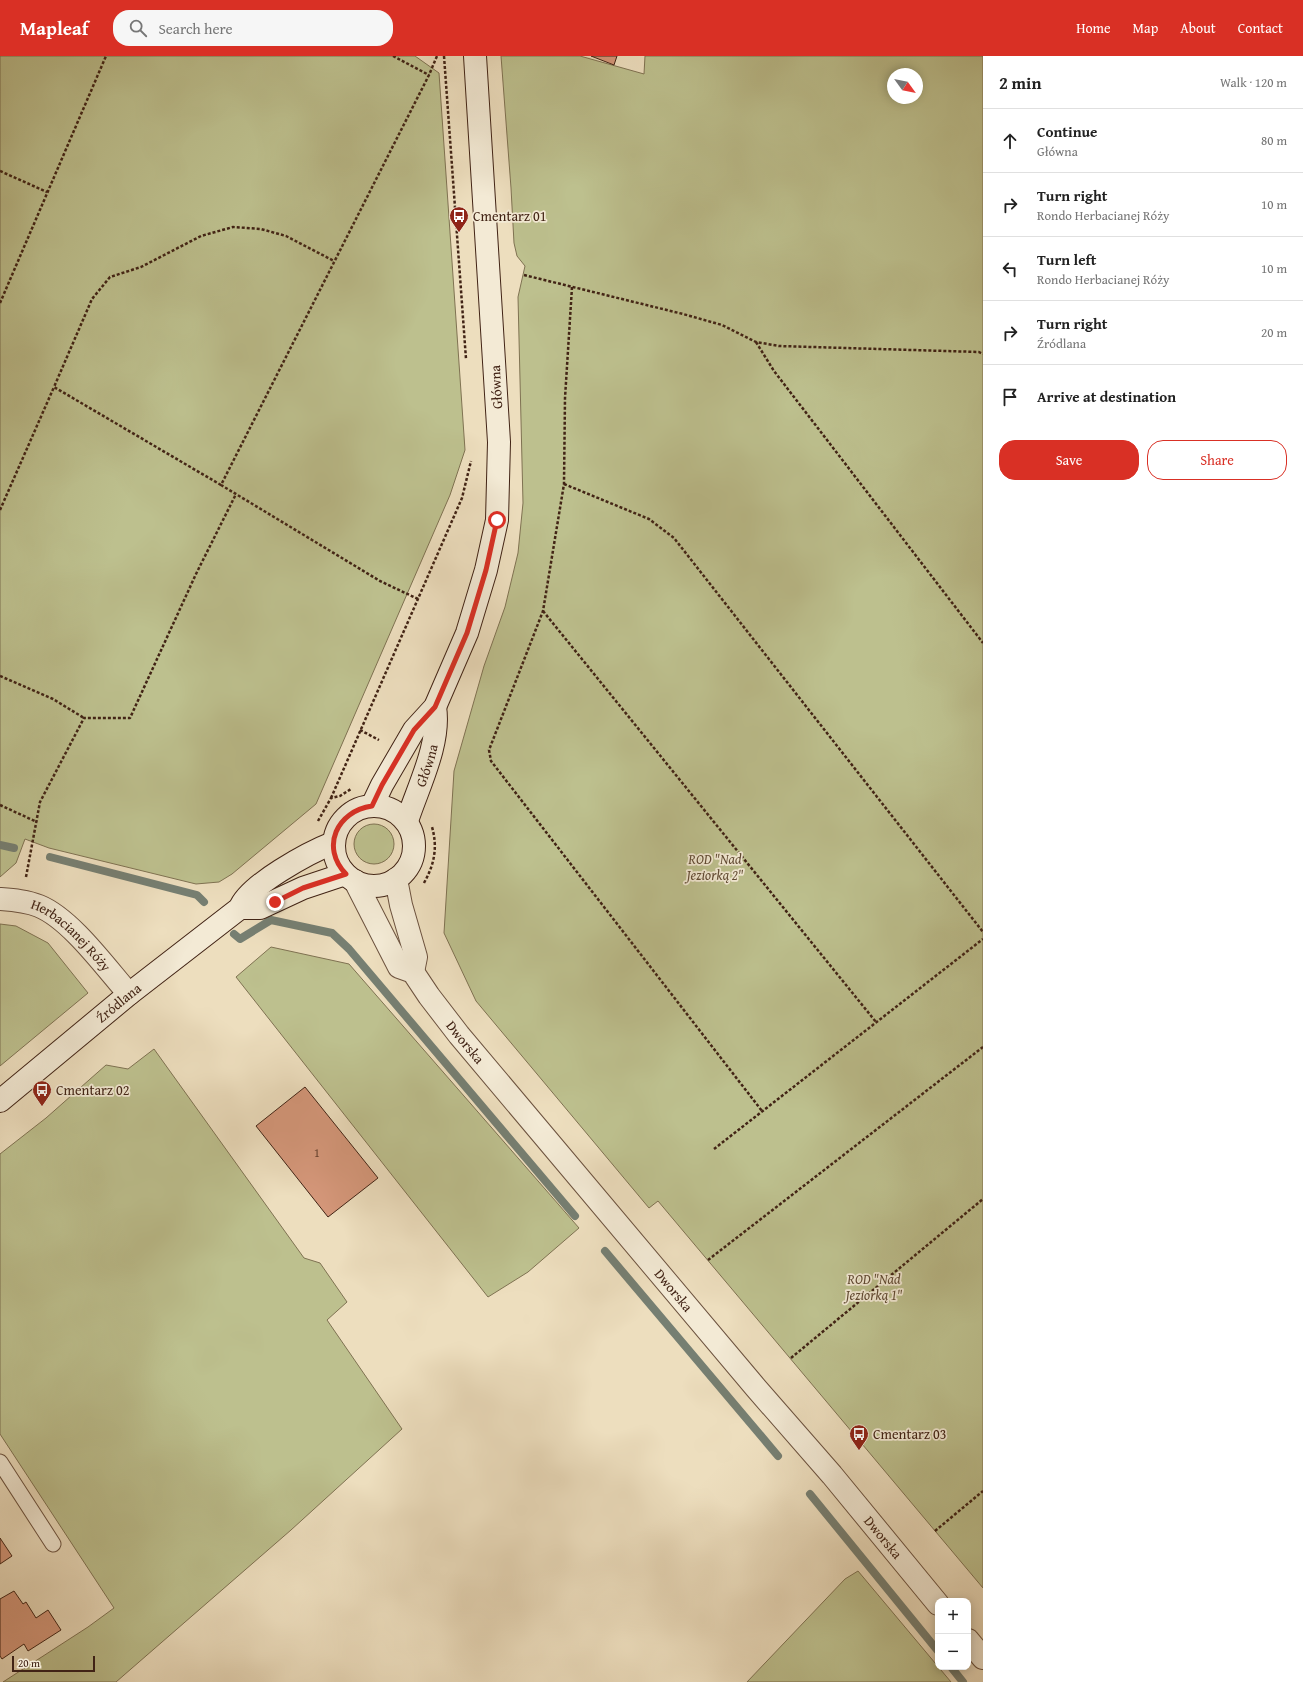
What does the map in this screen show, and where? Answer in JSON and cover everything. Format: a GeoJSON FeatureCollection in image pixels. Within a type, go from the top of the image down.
{"type":"FeatureCollection","features":[{"type":"Feature","properties":{"kind":"main road","name":"Główna"},"geometry":{"type":"LineString","coordinates":[[372,806],[382,785],[414,730],[435,707],[467,633],[478,603],[497,520],[499,442],[487,228],[475,56]]}},
{"type":"Feature","properties":{"kind":"main road","name":"Główna"},"geometry":{"type":"LineString","coordinates":[[407,821],[434,740],[437,720],[435,707]]}},
{"type":"Feature","properties":{"kind":"main road"},"geometry":{"type":"LineString","coordinates":[[240,908],[260,908],[303,888],[350,878],[372,886],[383,885],[396,879],[409,864],[414,852],[414,838],[407,821],[389,808],[372,806],[363,807],[350,813],[341,822],[333,843],[336,858],[350,878]]}},
{"type":"Feature","properties":{"kind":"main road","name":"Źródlana"},"geometry":{"type":"LineString","coordinates":[[0,1101],[129,994],[240,908],[244,899],[250,893],[288,865],[311,851],[333,843]]}},
{"type":"Feature","properties":{"kind":"main road","name":"Dworska"},"geometry":{"type":"LineString","coordinates":[[350,878],[399,966],[413,972],[428,996],[459,1035],[756,1388],[832,1475],[935,1600]]}},
{"type":"Feature","properties":{"kind":"main road"},"geometry":{"type":"LineString","coordinates":[[396,879],[401,905],[416,957],[413,972]]}},
{"type":"Feature","properties":{"kind":"main road","name":"Herbacianej Róży"},"geometry":{"type":"LineString","coordinates":[[10,900],[39,906],[54,914],[72,929],[129,994]]}},
{"type":"Feature","properties":{"kind":"main road"},"geometry":{"type":"LineString","coordinates":[[971,1644],[983,1658]]}},
{"type":"Feature","properties":{"kind":"lane"},"geometry":{"type":"LineString","coordinates":[[0,1462],[53,1544]]}},
{"type":"Feature","properties":{"kind":"path"},"geometry":{"type":"LineString","coordinates":[[0,303],[106,56]]}},
{"type":"Feature","properties":{"kind":"path"},"geometry":{"type":"LineString","coordinates":[[393,56],[429,75]]}},
{"type":"Feature","properties":{"kind":"path"},"geometry":{"type":"LineString","coordinates":[[221,485],[429,75],[436,56]]}},
{"type":"Feature","properties":{"kind":"path"},"geometry":{"type":"LineString","coordinates":[[444,56],[467,365]]}},
{"type":"Feature","properties":{"kind":"path"},"geometry":{"type":"LineString","coordinates":[[0,171],[48,192]]}},
{"type":"Feature","properties":{"kind":"path"},"geometry":{"type":"LineString","coordinates":[[0,510],[92,299],[110,277],[141,267],[201,236],[233,227],[261,229],[286,236],[335,261]]}},
{"type":"Feature","properties":{"kind":"path"},"geometry":{"type":"LineString","coordinates":[[524,275],[722,325],[756,342],[779,346],[972,352],[983,354]]}},
{"type":"Feature","properties":{"kind":"path"},"geometry":{"type":"LineString","coordinates":[[572,287],[565,398],[564,484],[543,611],[489,750],[491,761],[762,1111]]}},
{"type":"Feature","properties":{"kind":"path"},"geometry":{"type":"LineString","coordinates":[[756,342],[774,371],[983,643]]}},
{"type":"Feature","properties":{"kind":"path"},"geometry":{"type":"LineString","coordinates":[[54,387],[221,485],[380,582],[418,599]]}},
{"type":"Feature","properties":{"kind":"path"},"geometry":{"type":"LineString","coordinates":[[331,798],[462,498],[472,459]]}},
{"type":"Feature","properties":{"kind":"path"},"geometry":{"type":"LineString","coordinates":[[564,484],[649,519],[674,538],[983,932]]}},
{"type":"Feature","properties":{"kind":"path"},"geometry":{"type":"LineString","coordinates":[[0,676],[53,699],[84,718],[130,718],[196,574],[236,494]]}},
{"type":"Feature","properties":{"kind":"path"},"geometry":{"type":"LineString","coordinates":[[543,611],[876,1022]]}},
{"type":"Feature","properties":{"kind":"path"},"geometry":{"type":"LineString","coordinates":[[10,900],[37,822],[40,802],[84,718]]}},
{"type":"Feature","properties":{"kind":"path"},"geometry":{"type":"LineString","coordinates":[[0,805],[37,822]]}},
{"type":"Feature","properties":{"kind":"path"},"geometry":{"type":"LineString","coordinates":[[421,889],[429,874],[434,859],[436,844],[431,825]]}},
{"type":"Feature","properties":{"kind":"path"},"geometry":{"type":"LineString","coordinates":[[714,1149],[983,939]]}},
{"type":"Feature","properties":{"kind":"path"},"geometry":{"type":"LineString","coordinates":[[708,1260],[983,1047]]}},
{"type":"Feature","properties":{"kind":"path"},"geometry":{"type":"LineString","coordinates":[[791,1358],[983,1199]]}},
{"type":"Feature","properties":{"kind":"path"},"geometry":{"type":"LineString","coordinates":[[935,1531],[983,1491]]}},
{"type":"Feature","properties":{"kind":"green space"},"geometry":{"type":"Polygon","coordinates":[[[0,56],[415,56],[439,73],[465,450],[450,495],[316,804],[232,874],[219,882],[196,884],[49,848],[25,839],[16,863],[0,877],[0,56]]]}},
{"type":"Feature","properties":{"kind":"green space","name":"ROD \"Nad Jeziorką 2\""},"geometry":{"type":"Polygon","coordinates":[[[501,56],[580,56],[644,74],[645,56],[983,56],[983,1588],[658,1201],[649,1208],[476,1001],[444,933],[454,771],[484,666],[505,607],[518,553],[523,503],[518,297],[525,266],[517,256],[514,243],[501,56]]]}},
{"type":"Feature","properties":{"kind":"green space"},"geometry":{"type":"Polygon","coordinates":[[[378,824],[385,827],[391,833],[394,844],[393,852],[385,861],[378,864],[370,864],[363,861],[355,852],[354,840],[357,833],[366,825],[378,824]]]}},
{"type":"Feature","properties":{"kind":"green space"},"geometry":{"type":"Polygon","coordinates":[[[0,924],[16,926],[48,943],[88,993],[0,1066],[0,924]]]}},
{"type":"Feature","properties":{"kind":"green space"},"geometry":{"type":"Polygon","coordinates":[[[271,947],[349,964],[579,1228],[528,1272],[488,1297],[236,977],[271,947]]]}},
{"type":"Feature","properties":{"kind":"green space"},"geometry":{"type":"Polygon","coordinates":[[[154,1049],[304,1258],[320,1263],[347,1302],[327,1320],[402,1429],[291,1530],[116,1682],[3,1682],[88,1627],[114,1608],[0,1434],[0,1154],[46,1118],[106,1065],[128,1069],[154,1049]]]}},
{"type":"Feature","properties":{"kind":"green space"},"geometry":{"type":"Polygon","coordinates":[[[858,1571],[935,1663],[935,1670],[941,1670],[951,1682],[747,1682],[845,1579],[858,1571]]]}},
{"type":"Feature","properties":{"kind":"building"},"geometry":{"type":"Polygon","coordinates":[[[591,56],[617,56],[614,65],[591,56]]]}},
{"type":"Feature","properties":{"kind":"building"},"geometry":{"type":"Polygon","coordinates":[[[305,1087],[378,1178],[328,1217],[256,1126],[305,1087]]]}},
{"type":"Feature","properties":{"kind":"building"},"geometry":{"type":"Polygon","coordinates":[[[0,1538],[12,1556],[0,1564],[0,1538]]]}},
{"type":"Feature","properties":{"kind":"building"},"geometry":{"type":"Polygon","coordinates":[[[14,1591],[23,1604],[26,1602],[36,1618],[48,1610],[61,1630],[28,1651],[24,1644],[2,1659],[0,1656],[0,1599],[14,1591]]]}},
{"type":"Feature","properties":{"kind":"waterway"},"geometry":{"type":"LineString","coordinates":[[0,845],[14,848]]}},
{"type":"Feature","properties":{"kind":"waterway"},"geometry":{"type":"LineString","coordinates":[[50,857],[197,895],[204,902]]}},
{"type":"Feature","properties":{"kind":"waterway"},"geometry":{"type":"LineString","coordinates":[[234,934],[240,939],[271,920],[332,933],[349,949],[575,1216]]}},
{"type":"Feature","properties":{"kind":"waterway"},"geometry":{"type":"LineString","coordinates":[[605,1251],[778,1456]]}},
{"type":"Feature","properties":{"kind":"waterway"},"geometry":{"type":"LineString","coordinates":[[810,1494],[935,1647]]}},
{"type":"Feature","properties":{"kind":"waterway"},"geometry":{"type":"LineString","coordinates":[[953,1670],[963,1682]]}},
{"type":"Feature","properties":{"kind":"place","name":"Cmentarz 01"},"geometry":{"type":"Point","coordinates":[459,233]}},
{"type":"Feature","properties":{"kind":"place","name":"Cmentarz 02"},"geometry":{"type":"Point","coordinates":[42,1107]}},
{"type":"Feature","properties":{"kind":"place","name":"Cmentarz 03"},"geometry":{"type":"Point","coordinates":[859,1451]}},
{"type":"Feature","properties":{"kind":"route"},"geometry":{"type":"LineString","coordinates":[[275,902],[303,888],[346,874],[342,870],[336,858],[333,843],[335,834],[341,822],[350,813],[363,807],[372,806],[382,785],[414,730],[422,719],[435,707],[467,633],[478,603],[497,520]]}},
{"type":"Feature","properties":{"kind":"park label","name":"ROD \"Nad Jeziorką 1\""},"geometry":{"type":"Point","coordinates":[874,1288]}}]}
